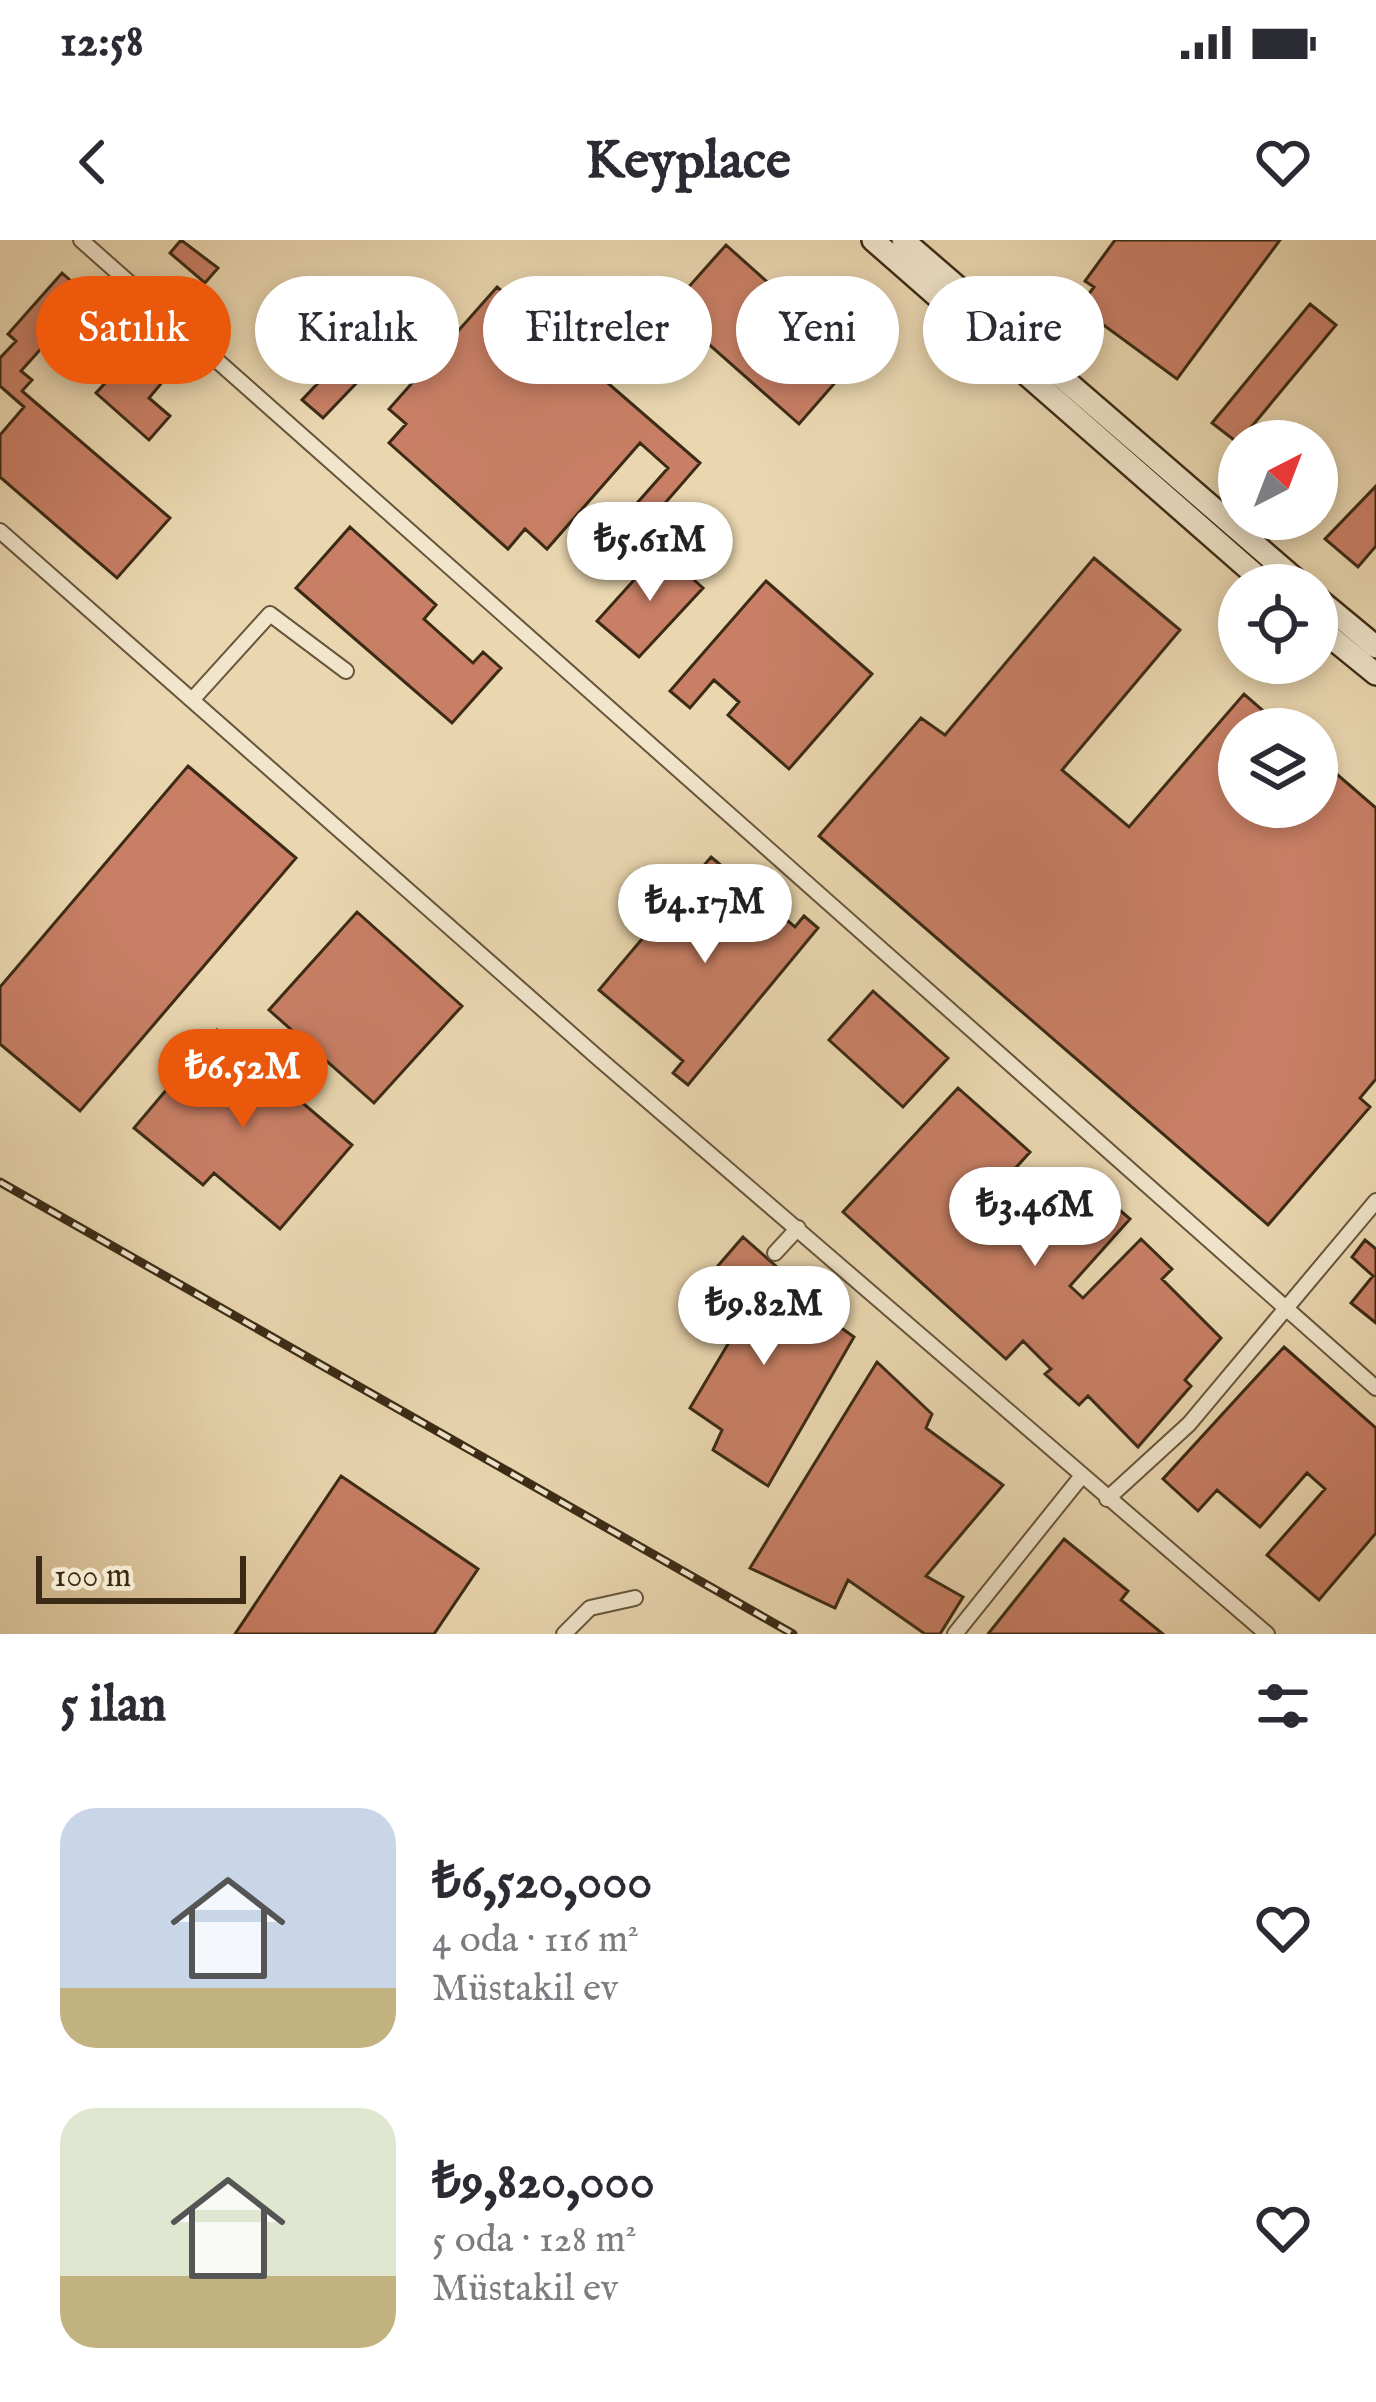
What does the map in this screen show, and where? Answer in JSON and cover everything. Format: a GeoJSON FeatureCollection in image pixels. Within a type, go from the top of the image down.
{"type":"FeatureCollection","features":[{"type":"Feature","properties":{"kind":"main road"},"geometry":{"type":"LineString","coordinates":[[904,240],[1278,564]]}},
{"type":"Feature","properties":{"kind":"main road"},"geometry":{"type":"LineString","coordinates":[[876,241],[1243,564]]}},
{"type":"Feature","properties":{"kind":"main road"},"geometry":{"type":"LineString","coordinates":[[1338,615],[1376,647]]}},
{"type":"Feature","properties":{"kind":"main road"},"geometry":{"type":"LineString","coordinates":[[1338,643],[1376,674]]}},
{"type":"Feature","properties":{"kind":"street"},"geometry":{"type":"LineString","coordinates":[[81,240],[1376,1388]]}},
{"type":"Feature","properties":{"kind":"street"},"geometry":{"type":"LineString","coordinates":[[0,531],[1081,1477],[1267,1634]]}},
{"type":"Feature","properties":{"kind":"street"},"geometry":{"type":"LineString","coordinates":[[193,700],[270,614],[346,671]]}},
{"type":"Feature","properties":{"kind":"street"},"geometry":{"type":"LineString","coordinates":[[1107,1499],[1189,1424],[1376,1201]]}},
{"type":"Feature","properties":{"kind":"street"},"geometry":{"type":"LineString","coordinates":[[776,1252],[798,1228]]}},
{"type":"Feature","properties":{"kind":"street"},"geometry":{"type":"LineString","coordinates":[[956,1634],[1081,1477]]}},
{"type":"Feature","properties":{"kind":"street"},"geometry":{"type":"LineString","coordinates":[[564,1634],[590,1608],[635,1598]]}},
{"type":"Feature","properties":{"kind":"building"},"geometry":{"type":"Polygon","coordinates":[[[181,240],[218,268],[211,276],[197,276],[170,253],[181,240]]]}},
{"type":"Feature","properties":{"kind":"building"},"geometry":{"type":"Polygon","coordinates":[[[1115,240],[1280,240],[1177,379],[1104,325],[1104,276],[1089,276],[1115,240]]]}},
{"type":"Feature","properties":{"kind":"building"},"geometry":{"type":"Polygon","coordinates":[[[726,245],[761,276],[736,276],[736,368],[712,347],[712,276],[698,276],[726,245]]]}},
{"type":"Feature","properties":{"kind":"building"},"geometry":{"type":"Polygon","coordinates":[[[36,302],[36,354],[21,371],[32,380],[22,391],[170,518],[117,578],[0,477],[0,435],[24,407],[0,386],[0,358],[16,341],[8,334],[36,302]]]}},
{"type":"Feature","properties":{"kind":"building"},"geometry":{"type":"Polygon","coordinates":[[[483,303],[483,384],[609,384],[700,463],[646,525],[630,511],[668,468],[640,443],[547,549],[525,529],[508,549],[389,443],[406,424],[389,409],[411,384],[459,384],[459,330],[483,303]]]}},
{"type":"Feature","properties":{"kind":"building"},"geometry":{"type":"Polygon","coordinates":[[[1310,304],[1336,325],[1257,420],[1218,420],[1218,428],[1212,423],[1310,304]]]}},
{"type":"Feature","properties":{"kind":"building"},"geometry":{"type":"Polygon","coordinates":[[[104,384],[161,384],[149,398],[170,416],[149,440],[96,393],[104,384]]]}},
{"type":"Feature","properties":{"kind":"building"},"geometry":{"type":"Polygon","coordinates":[[[317,384],[356,384],[323,418],[302,400],[317,384]]]}},
{"type":"Feature","properties":{"kind":"building"},"geometry":{"type":"Polygon","coordinates":[[[754,384],[834,384],[799,424],[754,384]]]}},
{"type":"Feature","properties":{"kind":"building"},"geometry":{"type":"Polygon","coordinates":[[[1376,486],[1376,546],[1358,567],[1326,540],[1338,540],[1338,525],[1376,486]]]}},
{"type":"Feature","properties":{"kind":"building"},"geometry":{"type":"Polygon","coordinates":[[[350,527],[436,605],[424,619],[473,663],[483,652],[501,668],[452,723],[296,588],[350,527]]]}},
{"type":"Feature","properties":{"kind":"building"},"geometry":{"type":"Polygon","coordinates":[[[661,550],[703,588],[639,657],[597,621],[661,550]]]}},
{"type":"Feature","properties":{"kind":"building"},"geometry":{"type":"Polygon","coordinates":[[[1094,558],[1180,630],[1062,770],[1129,827],[1218,724],[1218,828],[1338,828],[1338,775],[1376,808],[1376,1079],[1360,1098],[1370,1107],[1268,1225],[819,836],[921,718],[945,735],[1094,558]]]}},
{"type":"Feature","properties":{"kind":"building"},"geometry":{"type":"Polygon","coordinates":[[[766,581],[872,674],[789,769],[728,715],[739,702],[714,680],[690,708],[670,691],[766,581]]]}},
{"type":"Feature","properties":{"kind":"building"},"geometry":{"type":"Polygon","coordinates":[[[1244,694],[1260,708],[1232,708],[1244,694]]]}},
{"type":"Feature","properties":{"kind":"building"},"geometry":{"type":"Polygon","coordinates":[[[188,766],[296,858],[80,1111],[0,1044],[0,987],[188,766]]]}},
{"type":"Feature","properties":{"kind":"building"},"geometry":{"type":"Polygon","coordinates":[[[711,857],[795,927],[804,916],[818,928],[688,1085],[673,1073],[683,1061],[599,990],[711,857]]]}},
{"type":"Feature","properties":{"kind":"building"},"geometry":{"type":"Polygon","coordinates":[[[357,912],[462,1006],[374,1103],[269,1010],[357,912]]]}},
{"type":"Feature","properties":{"kind":"building"},"geometry":{"type":"Polygon","coordinates":[[[873,991],[948,1058],[903,1107],[829,1040],[873,991]]]}},
{"type":"Feature","properties":{"kind":"building"},"geometry":{"type":"Polygon","coordinates":[[[217,1030],[352,1145],[280,1229],[214,1173],[203,1185],[134,1128],[217,1030]]]}},
{"type":"Feature","properties":{"kind":"building"},"geometry":{"type":"Polygon","coordinates":[[[958,1088],[1030,1152],[973,1215],[992,1232],[1048,1170],[1095,1212],[1107,1199],[1130,1219],[1070,1286],[1083,1298],[1141,1239],[1172,1269],[1162,1279],[1221,1338],[1185,1380],[1191,1386],[1138,1447],[1088,1396],[1079,1405],[1045,1374],[1051,1369],[1023,1341],[1006,1359],[843,1212],[958,1088]]]}},
{"type":"Feature","properties":{"kind":"building"},"geometry":{"type":"Polygon","coordinates":[[[743,1237],[777,1267],[759,1287],[817,1328],[823,1315],[854,1337],[768,1486],[713,1450],[722,1430],[690,1408],[728,1344],[686,1318],[694,1305],[736,1331],[748,1309],[710,1275],[743,1237]]]}},
{"type":"Feature","properties":{"kind":"building"},"geometry":{"type":"Polygon","coordinates":[[[1365,1240],[1376,1249],[1376,1323],[1351,1303],[1373,1276],[1352,1257],[1365,1240]]]}},
{"type":"Feature","properties":{"kind":"building"},"geometry":{"type":"Polygon","coordinates":[[[1284,1347],[1376,1428],[1376,1533],[1319,1600],[1267,1555],[1325,1489],[1307,1473],[1260,1527],[1217,1490],[1198,1511],[1163,1479],[1284,1347]]]}},
{"type":"Feature","properties":{"kind":"building"},"geometry":{"type":"Polygon","coordinates":[[[877,1362],[932,1414],[926,1428],[1003,1485],[926,1576],[963,1597],[940,1634],[925,1634],[848,1580],[835,1608],[750,1568],[877,1362]]]}},
{"type":"Feature","properties":{"kind":"building"},"geometry":{"type":"Polygon","coordinates":[[[341,1476],[478,1569],[434,1634],[235,1634],[341,1476]]]}},
{"type":"Feature","properties":{"kind":"building"},"geometry":{"type":"Polygon","coordinates":[[[1064,1539],[1128,1591],[1121,1600],[1163,1634],[988,1634],[1064,1539]]]}},
{"type":"Feature","properties":{"kind":"railway"},"geometry":{"type":"LineString","coordinates":[[0,1182],[793,1634]]}}]}
